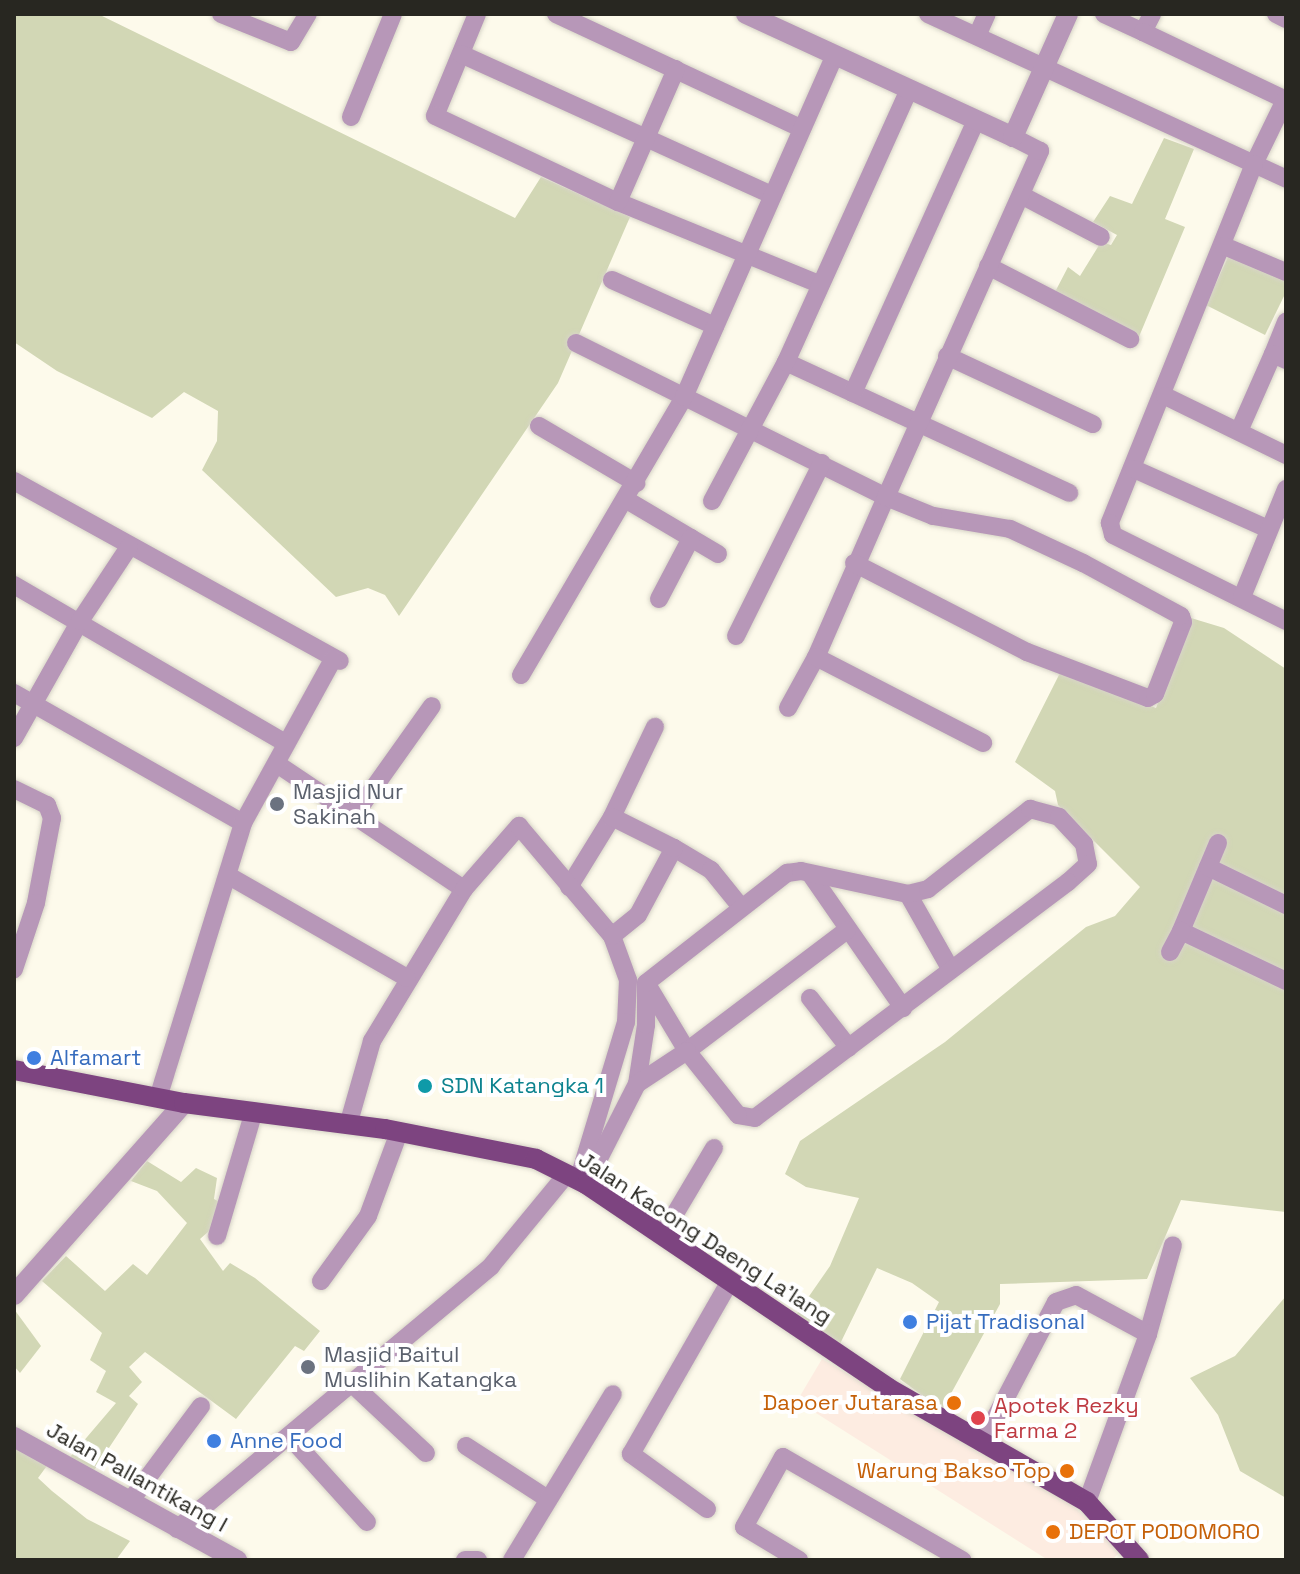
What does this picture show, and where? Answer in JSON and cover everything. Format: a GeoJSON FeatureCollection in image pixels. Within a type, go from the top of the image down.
{"type":"FeatureCollection","features":[{"type":"Feature","properties":{"kind":"main road","name":"Jalan Kacong Daeng La'lang"},"geometry":{"type":"LineString","coordinates":[[14,1070],[184,1103],[399,1132],[524,1155],[577,1179],[663,1234],[729,1283],[982,1443],[1087,1502],[1139,1560]]}},
{"type":"Feature","properties":{"kind":"street"},"geometry":{"type":"LineString","coordinates":[[224,15],[291,42],[308,14]]}},
{"type":"Feature","properties":{"kind":"street"},"geometry":{"type":"LineString","coordinates":[[351,117],[393,14]]}},
{"type":"Feature","properties":{"kind":"street"},"geometry":{"type":"LineString","coordinates":[[477,14],[435,116],[618,202],[819,284]]}},
{"type":"Feature","properties":{"kind":"street"},"geometry":{"type":"LineString","coordinates":[[556,14],[801,128]]}},
{"type":"Feature","properties":{"kind":"street"},"geometry":{"type":"LineString","coordinates":[[746,14],[1041,150],[854,563],[816,657],[788,708]]}},
{"type":"Feature","properties":{"kind":"street"},"geometry":{"type":"LineString","coordinates":[[928,14],[1286,179]]}},
{"type":"Feature","properties":{"kind":"street"},"geometry":{"type":"LineString","coordinates":[[977,36],[987,14]]}},
{"type":"Feature","properties":{"kind":"street"},"geometry":{"type":"LineString","coordinates":[[1013,137],[1068,14]]}},
{"type":"Feature","properties":{"kind":"street"},"geometry":{"type":"LineString","coordinates":[[1104,14],[1286,99],[1254,164],[1165,396],[1112,514],[1113,535],[1286,621]]}},
{"type":"Feature","properties":{"kind":"street"},"geometry":{"type":"LineString","coordinates":[[1143,32],[1152,14]]}},
{"type":"Feature","properties":{"kind":"street"},"geometry":{"type":"LineString","coordinates":[[1276,14],[1286,19]]}},
{"type":"Feature","properties":{"kind":"street"},"geometry":{"type":"LineString","coordinates":[[461,54],[646,142],[772,195]]}},
{"type":"Feature","properties":{"kind":"street"},"geometry":{"type":"LineString","coordinates":[[521,675],[684,397],[835,55]]}},
{"type":"Feature","properties":{"kind":"street"},"geometry":{"type":"LineString","coordinates":[[618,202],[676,69]]}},
{"type":"Feature","properties":{"kind":"street"},"geometry":{"type":"LineString","coordinates":[[712,501],[786,362],[909,90]]}},
{"type":"Feature","properties":{"kind":"street"},"geometry":{"type":"LineString","coordinates":[[853,393],[976,120]]}},
{"type":"Feature","properties":{"kind":"street"},"geometry":{"type":"LineString","coordinates":[[1021,195],[1101,237]]}},
{"type":"Feature","properties":{"kind":"street"},"geometry":{"type":"LineString","coordinates":[[1224,246],[1286,272]]}},
{"type":"Feature","properties":{"kind":"street"},"geometry":{"type":"LineString","coordinates":[[988,266],[1130,339]]}},
{"type":"Feature","properties":{"kind":"street"},"geometry":{"type":"LineString","coordinates":[[612,280],[715,326]]}},
{"type":"Feature","properties":{"kind":"street"},"geometry":{"type":"LineString","coordinates":[[1239,431],[1279,357],[1286,321]]}},
{"type":"Feature","properties":{"kind":"street"},"geometry":{"type":"LineString","coordinates":[[576,343],[886,497],[933,516],[1010,529],[1181,616],[1183,622],[1155,694],[1143,697],[1027,652],[854,563]]}},
{"type":"Feature","properties":{"kind":"street"},"geometry":{"type":"LineString","coordinates":[[947,356],[1093,424]]}},
{"type":"Feature","properties":{"kind":"street"},"geometry":{"type":"LineString","coordinates":[[786,362],[1069,493]]}},
{"type":"Feature","properties":{"kind":"street"},"geometry":{"type":"LineString","coordinates":[[1165,396],[1286,455]]}},
{"type":"Feature","properties":{"kind":"street"},"geometry":{"type":"LineString","coordinates":[[539,426],[636,483]]}},
{"type":"Feature","properties":{"kind":"street"},"geometry":{"type":"LineString","coordinates":[[736,636],[822,463]]}},
{"type":"Feature","properties":{"kind":"street"},"geometry":{"type":"LineString","coordinates":[[1134,469],[1268,529]]}},
{"type":"Feature","properties":{"kind":"street"},"geometry":{"type":"LineString","coordinates":[[14,481],[337,660],[285,743],[277,764],[243,823],[158,1098]]}},
{"type":"Feature","properties":{"kind":"street"},"geometry":{"type":"LineString","coordinates":[[1242,597],[1286,489]]}},
{"type":"Feature","properties":{"kind":"street"},"geometry":{"type":"LineString","coordinates":[[625,499],[718,554]]}},
{"type":"Feature","properties":{"kind":"street"},"geometry":{"type":"LineString","coordinates":[[659,599],[691,538]]}},
{"type":"Feature","properties":{"kind":"street"},"geometry":{"type":"LineString","coordinates":[[14,738],[80,621],[129,547]]}},
{"type":"Feature","properties":{"kind":"street"},"geometry":{"type":"LineString","coordinates":[[14,585],[285,743]]}},
{"type":"Feature","properties":{"kind":"street"},"geometry":{"type":"LineString","coordinates":[[816,657],[983,743]]}},
{"type":"Feature","properties":{"kind":"street"},"geometry":{"type":"LineString","coordinates":[[14,693],[243,823]]}},
{"type":"Feature","properties":{"kind":"street"},"geometry":{"type":"LineString","coordinates":[[353,817],[432,706]]}},
{"type":"Feature","properties":{"kind":"street"},"geometry":{"type":"LineString","coordinates":[[569,887],[612,817],[655,727]]}},
{"type":"Feature","properties":{"kind":"street"},"geometry":{"type":"LineString","coordinates":[[277,764],[464,889]]}},
{"type":"Feature","properties":{"kind":"street"},"geometry":{"type":"LineString","coordinates":[[14,789],[47,805],[52,818],[36,903],[14,969]]}},
{"type":"Feature","properties":{"kind":"street"},"geometry":{"type":"LineString","coordinates":[[1030,809],[1059,817],[1084,844],[1089,855],[1086,868],[755,1118],[738,1115],[687,1051],[646,983],[790,872],[908,894],[928,889],[1030,809]]}},
{"type":"Feature","properties":{"kind":"street"},"geometry":{"type":"LineString","coordinates":[[612,817],[711,870],[741,907]]}},
{"type":"Feature","properties":{"kind":"street"},"geometry":{"type":"LineString","coordinates":[[348,1125],[372,1041],[407,978],[464,889],[519,826],[612,936],[628,980],[626,1022],[577,1179]]}},
{"type":"Feature","properties":{"kind":"street"},"geometry":{"type":"LineString","coordinates":[[1170,952],[1218,843]]}},
{"type":"Feature","properties":{"kind":"street"},"geometry":{"type":"LineString","coordinates":[[612,936],[638,915],[674,848]]}},
{"type":"Feature","properties":{"kind":"street"},"geometry":{"type":"LineString","coordinates":[[1208,867],[1284,898]]}},
{"type":"Feature","properties":{"kind":"street"},"geometry":{"type":"LineString","coordinates":[[811,875],[903,1008]]}},
{"type":"Feature","properties":{"kind":"street"},"geometry":{"type":"LineString","coordinates":[[229,876],[407,978]]}},
{"type":"Feature","properties":{"kind":"street"},"geometry":{"type":"LineString","coordinates":[[908,894],[951,970]]}},
{"type":"Feature","properties":{"kind":"street"},"geometry":{"type":"LineString","coordinates":[[637,1084],[687,1051],[847,930]]}},
{"type":"Feature","properties":{"kind":"street"},"geometry":{"type":"LineString","coordinates":[[1181,931],[1286,981]]}},
{"type":"Feature","properties":{"kind":"street"},"geometry":{"type":"LineString","coordinates":[[177,1529],[491,1266],[577,1179],[637,1084],[646,1025],[646,983]]}},
{"type":"Feature","properties":{"kind":"street"},"geometry":{"type":"LineString","coordinates":[[810,998],[849,1048]]}},
{"type":"Feature","properties":{"kind":"street"},"geometry":{"type":"LineString","coordinates":[[14,1295],[184,1103]]}},
{"type":"Feature","properties":{"kind":"street"},"geometry":{"type":"LineString","coordinates":[[217,1236],[254,1111]]}},
{"type":"Feature","properties":{"kind":"street"},"geometry":{"type":"LineString","coordinates":[[321,1281],[368,1216],[399,1132]]}},
{"type":"Feature","properties":{"kind":"street"},"geometry":{"type":"LineString","coordinates":[[663,1234],[714,1148]]}},
{"type":"Feature","properties":{"kind":"street"},"geometry":{"type":"LineString","coordinates":[[1087,1502],[1148,1334],[1173,1245]]}},
{"type":"Feature","properties":{"kind":"street"},"geometry":{"type":"LineString","coordinates":[[707,1509],[631,1454],[729,1283]]}},
{"type":"Feature","properties":{"kind":"street"},"geometry":{"type":"LineString","coordinates":[[982,1443],[1060,1298],[1076,1295],[1148,1334]]}},
{"type":"Feature","properties":{"kind":"street"},"geometry":{"type":"LineString","coordinates":[[350,1382],[426,1453]]}},
{"type":"Feature","properties":{"kind":"street"},"geometry":{"type":"LineString","coordinates":[[512,1560],[613,1394]]}},
{"type":"Feature","properties":{"kind":"street"},"geometry":{"type":"LineString","coordinates":[[131,1500],[201,1406]]}},
{"type":"Feature","properties":{"kind":"street"},"geometry":{"type":"LineString","coordinates":[[289,1436],[367,1522]]}},
{"type":"Feature","properties":{"kind":"street","name":"Jalan Pallantikang I"},"geometry":{"type":"LineString","coordinates":[[14,1437],[237,1560]]}},
{"type":"Feature","properties":{"kind":"street"},"geometry":{"type":"LineString","coordinates":[[466,1446],[548,1499]]}},
{"type":"Feature","properties":{"kind":"street"},"geometry":{"type":"LineString","coordinates":[[799,1560],[744,1527],[787,1457],[962,1560]]}},
{"type":"Feature","properties":{"kind":"street"},"geometry":{"type":"LineString","coordinates":[[465,1560],[478,1560]]}},
{"type":"Feature","properties":{"kind":"shaded area"},"geometry":{"type":"Polygon","coordinates":[[[822,1359],[1072,1505],[1120,1552],[1112,1560],[1048,1560],[797,1401],[822,1359]]]}},
{"type":"Feature","properties":{"kind":"green space"},"geometry":{"type":"Polygon","coordinates":[[[14,14],[98,14],[515,218],[541,177],[630,217],[558,383],[399,616],[385,595],[368,588],[336,597],[202,470],[217,441],[218,411],[184,392],[152,418],[57,371],[14,342],[14,14]]]}},
{"type":"Feature","properties":{"kind":"green space"},"geometry":{"type":"Polygon","coordinates":[[[1164,138],[1194,149],[1165,219],[1185,227],[1138,339],[1055,292],[1068,267],[1080,276],[1101,242],[1111,245],[1117,235],[1093,222],[1110,196],[1132,204],[1164,138]]]}},
{"type":"Feature","properties":{"kind":"green space"},"geometry":{"type":"Polygon","coordinates":[[[1229,255],[1286,279],[1286,292],[1265,335],[1206,305],[1229,255]]]}},
{"type":"Feature","properties":{"kind":"green space"},"geometry":{"type":"Polygon","coordinates":[[[1191,618],[1224,628],[1286,669],[1286,1212],[1181,1200],[1147,1279],[1000,1284],[1000,1304],[942,1410],[900,1379],[939,1302],[912,1283],[877,1268],[838,1348],[796,1315],[830,1266],[859,1198],[806,1187],[785,1174],[800,1141],[945,1042],[1086,927],[1115,916],[1140,887],[1058,805],[1055,791],[1015,762],[1061,671],[1156,708],[1191,618]]]}},
{"type":"Feature","properties":{"kind":"green space"},"geometry":{"type":"Polygon","coordinates":[[[147,1161],[181,1182],[196,1168],[217,1178],[214,1199],[223,1204],[217,1224],[200,1239],[223,1271],[230,1263],[255,1278],[320,1331],[304,1351],[295,1346],[236,1419],[145,1352],[129,1367],[142,1382],[129,1396],[138,1404],[93,1472],[70,1457],[116,1403],[96,1392],[106,1371],[90,1360],[102,1333],[42,1281],[66,1256],[105,1291],[133,1264],[147,1275],[187,1223],[157,1191],[131,1181],[147,1161]]]}},
{"type":"Feature","properties":{"kind":"green space"},"geometry":{"type":"Polygon","coordinates":[[[1286,1296],[1286,1498],[1240,1471],[1218,1415],[1190,1378],[1235,1356],[1286,1296]]]}},
{"type":"Feature","properties":{"kind":"green space"},"geometry":{"type":"Polygon","coordinates":[[[14,1309],[41,1346],[20,1373],[14,1366],[14,1309]]]}},
{"type":"Feature","properties":{"kind":"green space"},"geometry":{"type":"Polygon","coordinates":[[[14,1446],[49,1463],[38,1478],[52,1491],[87,1519],[130,1541],[116,1560],[14,1560],[14,1446]]]}},
{"type":"Feature","properties":{"kind":"place","name":"Masjid Nur Sakinah"},"geometry":{"type":"Point","coordinates":[277,804]}},
{"type":"Feature","properties":{"kind":"place","name":"Alfamart"},"geometry":{"type":"Point","coordinates":[34,1058]}},
{"type":"Feature","properties":{"kind":"place","name":"SDN Katangka 1"},"geometry":{"type":"Point","coordinates":[425,1086]}},
{"type":"Feature","properties":{"kind":"place","name":"Pijat Tradisonal"},"geometry":{"type":"Point","coordinates":[910,1322]}},
{"type":"Feature","properties":{"kind":"place","name":"Masjid Baitul Muslihin Katangka"},"geometry":{"type":"Point","coordinates":[308,1367]}},
{"type":"Feature","properties":{"kind":"place","name":"Dapoer Jutarasa"},"geometry":{"type":"Point","coordinates":[954,1403]}},
{"type":"Feature","properties":{"kind":"place","name":"Apotek Rezky Farma 2"},"geometry":{"type":"Point","coordinates":[978,1418]}},
{"type":"Feature","properties":{"kind":"place","name":"Anne Food"},"geometry":{"type":"Point","coordinates":[214,1441]}},
{"type":"Feature","properties":{"kind":"place","name":"Warung Bakso Top"},"geometry":{"type":"Point","coordinates":[1067,1471]}},
{"type":"Feature","properties":{"kind":"place","name":"DEPOT PODOMORO"},"geometry":{"type":"Point","coordinates":[1053,1532]}}]}
